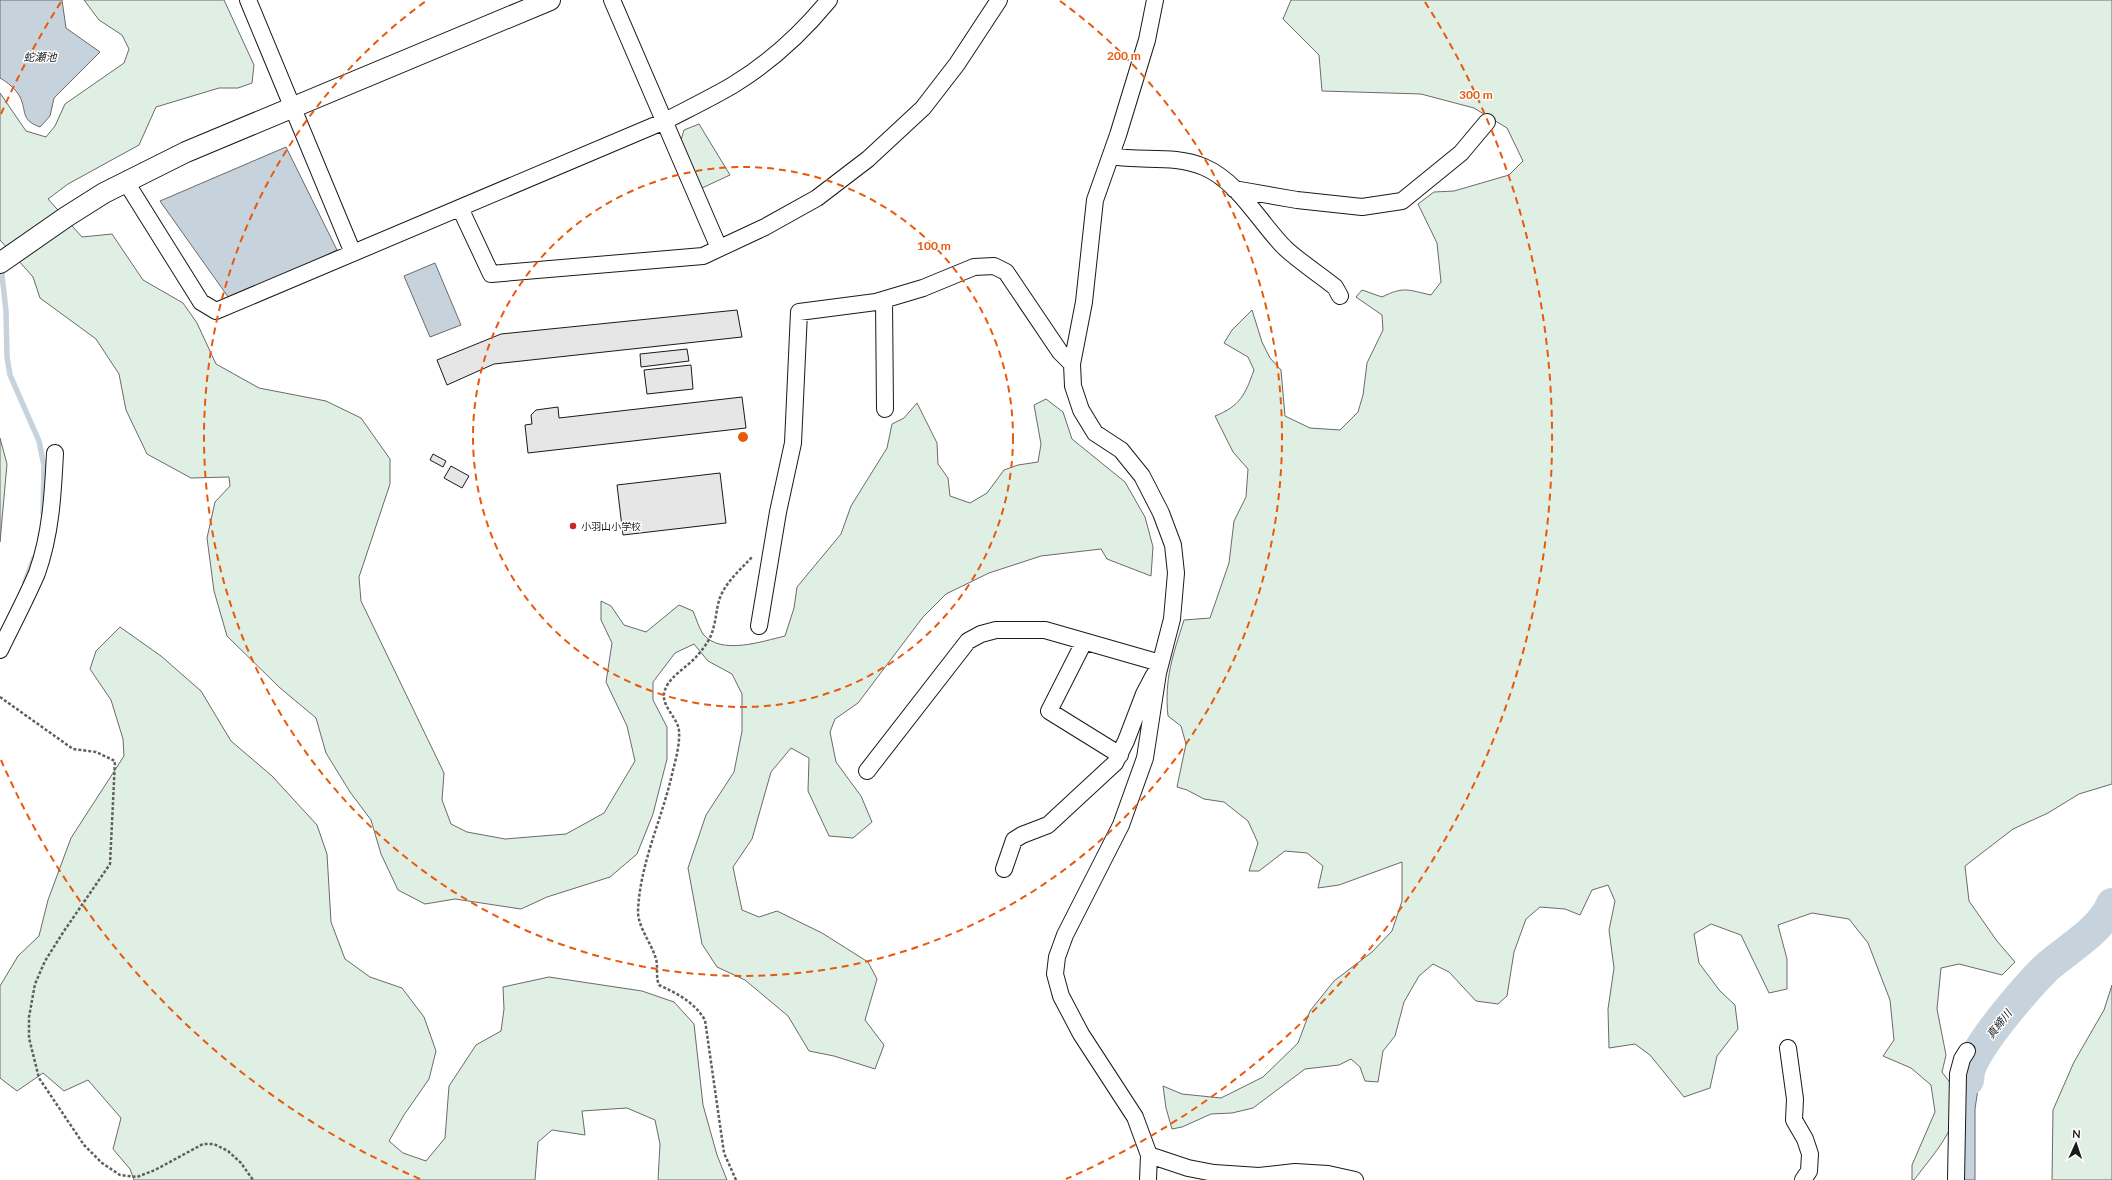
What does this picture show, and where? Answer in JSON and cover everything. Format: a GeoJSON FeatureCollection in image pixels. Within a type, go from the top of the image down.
{"type":"FeatureCollection","features":[{"type":"Feature","properties":{"kind":"street"},"geometry":{"type":"LineString","coordinates":[[248,0],[353,253]]}},
{"type":"Feature","properties":{"kind":"street"},"geometry":{"type":"LineString","coordinates":[[0,263],[66,217],[104,193],[186,152],[550,0]]}},
{"type":"Feature","properties":{"kind":"street"},"geometry":{"type":"LineString","coordinates":[[612,0],[719,248]]}},
{"type":"Feature","properties":{"kind":"street"},"geometry":{"type":"LineString","coordinates":[[126,182],[201,302],[216,311],[665,121],[733,85],[776,55],[829,0]]}},
{"type":"Feature","properties":{"kind":"street"},"geometry":{"type":"LineString","coordinates":[[460,208],[491,274],[703,256],[765,227],[817,198],[868,159],[923,108],[957,64],[999,0]]}},
{"type":"Feature","properties":{"kind":"street"},"geometry":{"type":"LineString","coordinates":[[1148,1180],[1149,1155],[1135,1117],[1081,1034],[1061,996],[1055,974],[1057,957],[1065,935],[1121,825],[1145,758],[1160,663],[1172,619],[1176,573],[1173,545],[1161,513],[1142,476],[1121,450],[1095,433],[1081,410],[1074,386],[1072,364],[1084,302],[1095,200],[1111,156],[1148,40],[1155,0]]}},
{"type":"Feature","properties":{"kind":"street"},"geometry":{"type":"LineString","coordinates":[[1234,189],[1298,200],[1362,207],[1402,201],[1461,153],[1487,122]]}},
{"type":"Feature","properties":{"kind":"street"},"geometry":{"type":"LineString","coordinates":[[1111,156],[1183,161],[1204,167],[1217,175],[1234,189],[1286,248],[1335,288],[1340,296]]}},
{"type":"Feature","properties":{"kind":"street"},"geometry":{"type":"LineString","coordinates":[[759,626],[778,512],[793,443],[798,312],[884,300],[923,288],[974,267],[994,266],[1006,272],[1060,352],[1072,364]]}},
{"type":"Feature","properties":{"kind":"street"},"geometry":{"type":"LineString","coordinates":[[884,300],[885,409]]}},
{"type":"Feature","properties":{"kind":"street"},"geometry":{"type":"LineString","coordinates":[[0,650],[37,572],[48,534],[53,504],[55,453]]}},
{"type":"Feature","properties":{"kind":"street"},"geometry":{"type":"LineString","coordinates":[[867,771],[968,641],[981,634],[996,630],[1045,630],[1160,663]]}},
{"type":"Feature","properties":{"kind":"street"},"geometry":{"type":"LineString","coordinates":[[1084,642],[1049,711],[1120,755]]}},
{"type":"Feature","properties":{"kind":"street"},"geometry":{"type":"LineString","coordinates":[[1004,868],[1014,840],[1022,835],[1048,825],[1059,818],[1115,763],[1120,755],[1144,694],[1160,663]]}},
{"type":"Feature","properties":{"kind":"street"},"geometry":{"type":"LineString","coordinates":[[1788,1048],[1795,1099],[1794,1120],[1805,1139],[1810,1154],[1809,1171],[1803,1180]]}},
{"type":"Feature","properties":{"kind":"street"},"geometry":{"type":"LineString","coordinates":[[1956,1180],[1958,1074],[1962,1059],[1967,1051]]}},
{"type":"Feature","properties":{"kind":"street"},"geometry":{"type":"LineString","coordinates":[[1149,1155],[1188,1168],[1214,1173],[1258,1176],[1295,1172],[1328,1174],[1355,1180]]}},
{"type":"Feature","properties":{"kind":"path"},"geometry":{"type":"LineString","coordinates":[[736,1180],[724,1153],[717,1117],[704,1020],[698,1008],[687,999],[659,986],[656,978],[656,957],[641,926],[638,912],[643,872],[668,794],[679,731],[664,702],[664,690],[669,682],[696,656],[707,642],[713,630],[717,608],[722,593],[733,577],[766,542],[774,543]]}},
{"type":"Feature","properties":{"kind":"path"},"geometry":{"type":"LineString","coordinates":[[0,697],[73,749],[96,752],[115,761],[110,864],[45,961],[35,984],[29,1017],[29,1038],[39,1078],[84,1145],[102,1162],[120,1175],[137,1177],[155,1170],[203,1144],[214,1144],[228,1151],[241,1163],[252,1180]]}},
{"type":"Feature","properties":{"kind":"green space"},"geometry":{"type":"Polygon","coordinates":[[[84,0],[224,0],[254,65],[252,83],[238,88],[219,88],[156,107],[139,145],[68,184],[48,199],[82,237],[112,234],[143,280],[183,303],[197,323],[216,364],[259,388],[326,401],[361,418],[390,459],[390,484],[359,577],[361,601],[444,773],[442,800],[451,824],[467,832],[505,839],[566,834],[604,813],[635,761],[627,726],[606,682],[612,643],[601,620],[601,601],[611,606],[624,625],[646,632],[679,605],[693,611],[703,634],[711,641],[720,644],[731,646],[742,645],[785,636],[794,608],[797,587],[841,534],[851,506],[887,448],[892,424],[904,418],[917,403],[937,443],[938,464],[948,478],[950,496],[970,503],[987,493],[1004,470],[1018,465],[1038,462],[1041,444],[1034,405],[1046,399],[1063,412],[1072,439],[1125,482],[1145,517],[1153,547],[1151,576],[1107,559],[1101,549],[1041,556],[989,573],[946,594],[923,617],[858,703],[835,719],[830,732],[836,762],[861,796],[872,822],[853,838],[829,836],[808,791],[809,758],[791,748],[771,772],[752,839],[733,867],[742,910],[759,917],[777,911],[822,933],[868,962],[877,979],[865,1020],[884,1045],[875,1069],[834,1056],[809,1051],[788,1016],[745,980],[717,967],[702,944],[688,868],[706,815],[734,772],[742,731],[742,694],[732,674],[708,661],[694,644],[675,653],[653,682],[653,700],[667,727],[667,759],[653,814],[637,854],[610,877],[547,897],[521,909],[455,899],[425,904],[398,890],[381,854],[371,820],[350,792],[326,753],[316,718],[279,687],[227,636],[214,591],[207,538],[215,502],[230,486],[229,477],[191,478],[147,454],[126,410],[119,374],[96,339],[40,298],[33,277],[0,240],[0,93],[26,131],[46,137],[55,126],[65,104],[124,63],[129,49],[122,35],[99,20],[84,0]]]}},
{"type":"Feature","properties":{"kind":"green space"},"geometry":{"type":"Polygon","coordinates":[[[1291,0],[2112,0],[2112,784],[2079,794],[2048,813],[2013,829],[1965,866],[1969,901],[1997,941],[2015,962],[2002,975],[1959,964],[1941,968],[1937,1009],[1946,1055],[1942,1072],[1955,1090],[1957,1105],[1955,1116],[1944,1140],[1914,1180],[1912,1180],[1912,1165],[1935,1112],[1931,1085],[1911,1068],[1883,1056],[1894,1040],[1890,1000],[1868,943],[1849,919],[1812,913],[1778,925],[1787,959],[1787,989],[1769,993],[1741,935],[1711,924],[1694,934],[1699,963],[1720,991],[1735,1005],[1738,1029],[1717,1056],[1710,1088],[1684,1097],[1650,1055],[1635,1044],[1609,1048],[1608,1009],[1614,968],[1609,930],[1615,901],[1608,885],[1592,890],[1580,915],[1565,909],[1540,907],[1526,919],[1514,952],[1507,996],[1498,1004],[1476,1001],[1449,972],[1433,964],[1419,976],[1404,1002],[1395,1036],[1383,1051],[1378,1082],[1365,1081],[1360,1067],[1351,1059],[1339,1065],[1305,1069],[1253,1108],[1232,1113],[1211,1114],[1182,1127],[1172,1129],[1166,1108],[1163,1086],[1182,1094],[1221,1098],[1263,1077],[1298,1043],[1310,1011],[1334,981],[1372,952],[1392,931],[1402,901],[1402,862],[1339,885],[1318,888],[1323,866],[1307,853],[1285,851],[1259,871],[1249,871],[1258,843],[1248,821],[1224,802],[1204,799],[1187,790],[1177,787],[1186,744],[1181,726],[1168,716],[1167,690],[1170,667],[1184,620],[1210,618],[1229,563],[1234,521],[1246,497],[1248,469],[1233,452],[1215,416],[1236,404],[1248,386],[1254,370],[1248,357],[1224,343],[1232,330],[1252,310],[1262,342],[1270,358],[1281,370],[1285,416],[1310,428],[1340,430],[1358,412],[1363,395],[1367,363],[1383,330],[1382,315],[1356,297],[1362,290],[1382,297],[1401,290],[1431,295],[1441,282],[1437,243],[1418,204],[1434,192],[1454,191],[1509,175],[1523,161],[1507,128],[1474,108],[1421,94],[1322,91],[1319,55],[1283,19],[1291,0]]]}},
{"type":"Feature","properties":{"kind":"green space"},"geometry":{"type":"Polygon","coordinates":[[[699,124],[730,175],[702,188],[680,143],[684,130],[699,124]]]}},
{"type":"Feature","properties":{"kind":"green space"},"geometry":{"type":"Polygon","coordinates":[[[0,438],[7,464],[0,542],[0,438]]]}},
{"type":"Feature","properties":{"kind":"green space"},"geometry":{"type":"Polygon","coordinates":[[[120,627],[161,656],[201,691],[231,741],[272,776],[317,825],[327,854],[331,922],[345,959],[370,977],[402,988],[424,1017],[436,1051],[429,1079],[404,1115],[389,1141],[403,1153],[426,1161],[445,1138],[449,1086],[476,1045],[501,1031],[504,1009],[503,987],[549,977],[642,991],[674,1002],[694,1024],[703,1105],[717,1155],[727,1180],[658,1180],[660,1144],[655,1120],[627,1108],[582,1111],[585,1135],[552,1130],[538,1142],[535,1180],[134,1180],[130,1169],[113,1149],[121,1118],[88,1080],[64,1091],[43,1073],[17,1091],[0,1078],[0,986],[18,956],[39,936],[48,900],[71,838],[124,756],[123,739],[111,700],[90,669],[96,651],[120,627]]]}},
{"type":"Feature","properties":{"kind":"green space"},"geometry":{"type":"Polygon","coordinates":[[[2112,985],[2112,1180],[2052,1180],[2053,1110],[2074,1062],[2104,1010],[2112,985]]]}},
{"type":"Feature","properties":{"kind":"water","name":"蛇瀬池"},"geometry":{"type":"Polygon","coordinates":[[[0,0],[62,0],[66,28],[100,52],[54,98],[50,116],[40,127],[29,121],[25,115],[22,102],[16,91],[0,78],[0,0]]]}},
{"type":"Feature","properties":{"kind":"water"},"geometry":{"type":"Polygon","coordinates":[[[286,147],[337,250],[231,301],[160,201],[286,147]]]}},
{"type":"Feature","properties":{"kind":"water"},"geometry":{"type":"Polygon","coordinates":[[[435,263],[461,325],[430,337],[404,276],[435,263]]]}},
{"type":"Feature","properties":{"kind":"water"},"geometry":{"type":"Polygon","coordinates":[[[1985,1041],[1975,1109],[1975,1180],[1962,1180],[1962,1103],[1968,1056],[1985,1041]]]}},
{"type":"Feature","properties":{"kind":"building"},"geometry":{"type":"Polygon","coordinates":[[[737,310],[742,337],[494,364],[447,385],[437,360],[501,334],[737,310]]]}},
{"type":"Feature","properties":{"kind":"building"},"geometry":{"type":"Polygon","coordinates":[[[687,349],[689,361],[641,367],[640,354],[687,349]]]}},
{"type":"Feature","properties":{"kind":"building"},"geometry":{"type":"Polygon","coordinates":[[[691,365],[693,389],[647,394],[644,370],[691,365]]]}},
{"type":"Feature","properties":{"kind":"building"},"geometry":{"type":"Polygon","coordinates":[[[742,397],[746,428],[528,453],[525,425],[532,424],[531,415],[536,410],[558,407],[559,418],[742,397]]]}},
{"type":"Feature","properties":{"kind":"building"},"geometry":{"type":"Polygon","coordinates":[[[433,454],[446,461],[443,467],[430,460],[433,454]]]}},
{"type":"Feature","properties":{"kind":"building"},"geometry":{"type":"Polygon","coordinates":[[[451,466],[469,476],[462,488],[444,478],[451,466]]]}},
{"type":"Feature","properties":{"kind":"building"},"geometry":{"type":"Polygon","coordinates":[[[720,473],[726,523],[623,535],[617,485],[720,473]]]}},
{"type":"Feature","properties":{"kind":"waterway"},"geometry":{"type":"LineString","coordinates":[[1,266],[6,311],[7,357],[10,375],[39,441],[44,466],[43,513]]}},
{"type":"Feature","properties":{"kind":"waterway"},"geometry":{"type":"LineString","coordinates":[[25,582],[34,558]]}},
{"type":"Feature","properties":{"kind":"waterway","name":"真締川"},"geometry":{"type":"LineString","coordinates":[[1968,1080],[1969,1069],[1975,1057],[2004,1016],[2046,968],[2083,939],[2100,923],[2112,904]]}},
{"type":"Feature","properties":{"kind":"place","name":"小羽山小学校"},"geometry":{"type":"Point","coordinates":[573,526]}}]}
